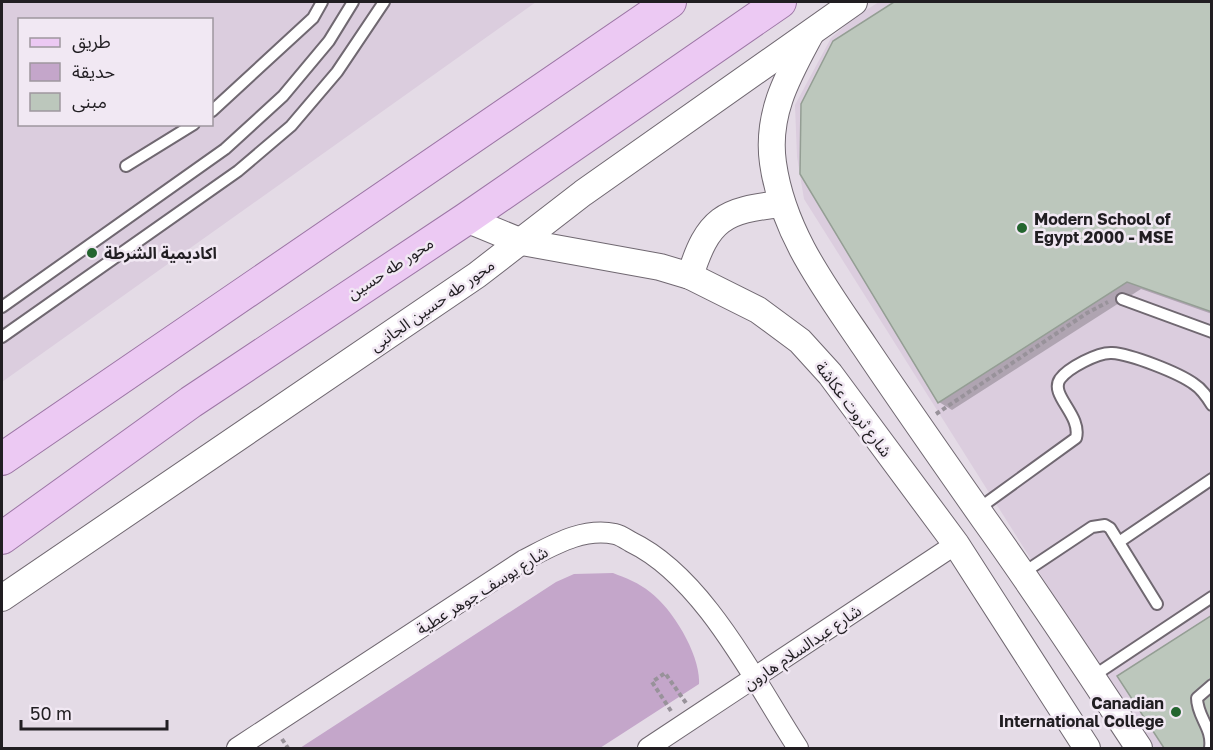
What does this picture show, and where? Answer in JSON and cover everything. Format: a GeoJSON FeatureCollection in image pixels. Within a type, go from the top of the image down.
{"type":"FeatureCollection","features":[{"type":"Feature","properties":{"kind":"main road"},"geometry":{"type":"LineString","coordinates":[[2,459],[670,2]]}},
{"type":"Feature","properties":{"kind":"main road","name":"محور طه حسين"},"geometry":{"type":"LineString","coordinates":[[2,538],[191,402],[466,219],[780,2]]}},
{"type":"Feature","properties":{"kind":"street","name":"محور طه حسين الجانبى"},"geometry":{"type":"LineString","coordinates":[[2,598],[467,283],[589,188],[854,2]]}},
{"type":"Feature","properties":{"kind":"street"},"geometry":{"type":"LineString","coordinates":[[813,29],[790,72],[774,114],[772,161],[782,204],[794,235],[810,264],[918,426],[1016,563],[1139,748]]}},
{"type":"Feature","properties":{"kind":"street"},"geometry":{"type":"LineString","coordinates":[[690,276],[700,246],[721,220],[735,212],[752,207],[782,204]]}},
{"type":"Feature","properties":{"kind":"street","name":"شارع ثروت عكاشة"},"geometry":{"type":"LineString","coordinates":[[466,219],[522,242],[660,267],[690,276],[758,310],[800,341],[830,374],[956,544],[1088,748]]}},
{"type":"Feature","properties":{"kind":"street","name":"شارع يوسف جوهر عطية"},"geometry":{"type":"LineString","coordinates":[[237,748],[524,560],[573,536],[615,534],[650,551],[675,570],[726,636],[798,748]]}},
{"type":"Feature","properties":{"kind":"street","name":"شارع عبدالسلام هارون"},"geometry":{"type":"LineString","coordinates":[[648,748],[956,544]]}},
{"type":"Feature","properties":{"kind":"street"},"geometry":{"type":"LineString","coordinates":[[975,574],[1016,563]]}},
{"type":"Feature","properties":{"kind":"lane"},"geometry":{"type":"LineString","coordinates":[[213,110],[313,18],[322,2]]}},
{"type":"Feature","properties":{"kind":"lane"},"geometry":{"type":"LineString","coordinates":[[2,307],[225,149],[283,96],[328,41],[353,2]]}},
{"type":"Feature","properties":{"kind":"lane"},"geometry":{"type":"LineString","coordinates":[[2,337],[238,171],[291,126],[337,72],[384,2]]}},
{"type":"Feature","properties":{"kind":"lane"},"geometry":{"type":"LineString","coordinates":[[126,166],[191,126]]}},
{"type":"Feature","properties":{"kind":"lane"},"geometry":{"type":"LineString","coordinates":[[1122,298],[1212,332]]}},
{"type":"Feature","properties":{"kind":"lane"},"geometry":{"type":"LineString","coordinates":[[977,509],[1076,438],[1077,422],[1058,392],[1057,386],[1064,375],[1092,357],[1101,354],[1121,354],[1186,379],[1203,391],[1212,405]]}},
{"type":"Feature","properties":{"kind":"lane"},"geometry":{"type":"LineString","coordinates":[[1119,542],[1212,479]]}},
{"type":"Feature","properties":{"kind":"lane"},"geometry":{"type":"LineString","coordinates":[[1016,563],[1098,524],[1110,528],[1157,604]]}},
{"type":"Feature","properties":{"kind":"lane"},"geometry":{"type":"LineString","coordinates":[[1092,677],[1212,597]]}},
{"type":"Feature","properties":{"kind":"lane"},"geometry":{"type":"LineString","coordinates":[[1210,748],[1210,732],[1197,707],[1197,698],[1212,685]]}},
{"type":"Feature","properties":{"kind":"path"},"geometry":{"type":"LineString","coordinates":[[918,426],[1087,313],[1104,303],[1122,298]]}},
{"type":"Feature","properties":{"kind":"path"},"geometry":{"type":"LineString","coordinates":[[665,672],[688,722],[652,682],[665,672]]}},
{"type":"Feature","properties":{"kind":"shaded area","name":"اكاديمية الشرطة"},"geometry":{"type":"Polygon","coordinates":[[[2,2],[536,2],[2,382],[2,2]]]}},
{"type":"Feature","properties":{"kind":"shaded area","name":"Modern School of Egypt 2000 - MSE"},"geometry":{"type":"Polygon","coordinates":[[[879,2],[1211,2],[1211,748],[1150,748],[804,199],[797,157],[795,105],[831,38],[855,17],[879,2]]]}},
{"type":"Feature","properties":{"kind":"green space"},"geometry":{"type":"Polygon","coordinates":[[[613,573],[646,589],[668,610],[690,647],[699,684],[600,748],[300,748],[556,582],[574,574],[613,573]]]}},
{"type":"Feature","properties":{"kind":"building","name":"Modern School of Egypt 2000 - MSE"},"geometry":{"type":"Polygon","coordinates":[[[894,2],[1212,2],[1212,312],[1127,282],[938,403],[800,174],[801,104],[833,41],[894,2]]]}},
{"type":"Feature","properties":{"kind":"building","name":"Canadian International College"},"geometry":{"type":"Polygon","coordinates":[[[1212,615],[1212,748],[1164,748],[1117,676],[1212,615]]]}},
{"type":"Feature","properties":{"kind":"place","name":"Modern School of Egypt 2000 - MSE"},"geometry":{"type":"Point","coordinates":[1022,228]}},
{"type":"Feature","properties":{"kind":"place","name":"اكاديمية الشرطة"},"geometry":{"type":"Point","coordinates":[92,253]}},
{"type":"Feature","properties":{"kind":"place","name":"Canadian International College"},"geometry":{"type":"Point","coordinates":[1176,712]}}]}
